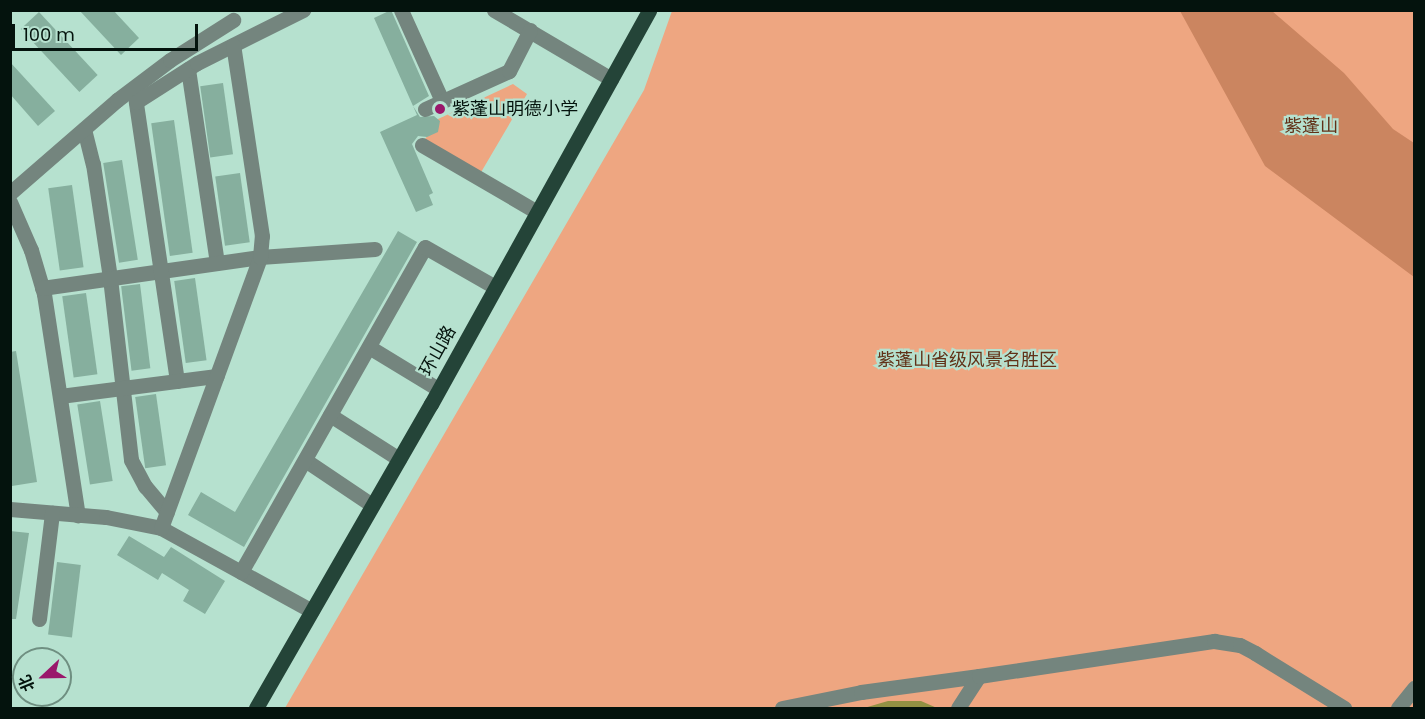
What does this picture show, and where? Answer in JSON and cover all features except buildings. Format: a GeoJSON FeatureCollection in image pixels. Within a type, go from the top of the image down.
{"type":"FeatureCollection","features":[{"type":"Feature","properties":{"kind":"main road","name":"环山路"},"geometry":{"type":"LineString","coordinates":[[256,708],[399,459],[649,10]]}},
{"type":"Feature","properties":{"kind":"street"},"geometry":{"type":"LineString","coordinates":[[177,381],[136,102],[188,69],[303,10]]}},
{"type":"Feature","properties":{"kind":"street"},"geometry":{"type":"LineString","coordinates":[[400,10],[442,101]]}},
{"type":"Feature","properties":{"kind":"street"},"geometry":{"type":"LineString","coordinates":[[494,10],[611,79]]}},
{"type":"Feature","properties":{"kind":"street"},"geometry":{"type":"LineString","coordinates":[[10,193],[117,100],[170,60],[233,20]]}},
{"type":"Feature","properties":{"kind":"street"},"geometry":{"type":"LineString","coordinates":[[425,109],[508,71],[530,30]]}},
{"type":"Feature","properties":{"kind":"street"},"geometry":{"type":"LineString","coordinates":[[161,528],[260,257],[261,227],[233,45]]}},
{"type":"Feature","properties":{"kind":"street"},"geometry":{"type":"LineString","coordinates":[[188,69],[217,263]]}},
{"type":"Feature","properties":{"kind":"street"},"geometry":{"type":"LineString","coordinates":[[84,129],[93,164],[110,278],[131,460],[145,486],[167,512]]}},
{"type":"Feature","properties":{"kind":"street"},"geometry":{"type":"LineString","coordinates":[[422,145],[537,212]]}},
{"type":"Feature","properties":{"kind":"street"},"geometry":{"type":"LineString","coordinates":[[10,202],[31,250],[42,288],[78,514]]}},
{"type":"Feature","properties":{"kind":"street"},"geometry":{"type":"LineString","coordinates":[[241,572],[425,247],[495,287]]}},
{"type":"Feature","properties":{"kind":"street"},"geometry":{"type":"LineString","coordinates":[[42,288],[260,257],[375,249]]}},
{"type":"Feature","properties":{"kind":"street"},"geometry":{"type":"LineString","coordinates":[[369,347],[438,389]]}},
{"type":"Feature","properties":{"kind":"street"},"geometry":{"type":"LineString","coordinates":[[60,396],[217,376]]}},
{"type":"Feature","properties":{"kind":"street"},"geometry":{"type":"LineString","coordinates":[[330,415],[399,459]]}},
{"type":"Feature","properties":{"kind":"street"},"geometry":{"type":"LineString","coordinates":[[305,460],[372,505]]}},
{"type":"Feature","properties":{"kind":"street"},"geometry":{"type":"LineString","coordinates":[[10,509],[106,517],[161,528],[312,611]]}},
{"type":"Feature","properties":{"kind":"street"},"geometry":{"type":"LineString","coordinates":[[39,619],[52,513]]}},
{"type":"Feature","properties":{"kind":"street"},"geometry":{"type":"LineString","coordinates":[[782,708],[861,692],[1214,641],[1226,642],[1272,662],[1344,708]]}},
{"type":"Feature","properties":{"kind":"street"},"geometry":{"type":"LineString","coordinates":[[958,708],[979,676]]}},
{"type":"Feature","properties":{"kind":"street"},"geometry":{"type":"LineString","coordinates":[[1398,708],[1414,688]]}},
{"type":"Feature","properties":{"kind":"green space","name":"紫蓬山省级风景名胜区"},"geometry":{"type":"Polygon","coordinates":[[[672,11],[1414,11],[1414,708],[285,708],[644,90],[672,11]]]}},
{"type":"Feature","properties":{"kind":"green space","name":"紫蓬山"},"geometry":{"type":"Polygon","coordinates":[[[1180,11],[1272,11],[1344,73],[1393,129],[1414,143],[1414,277],[1265,166],[1180,11]]]}},
{"type":"Feature","properties":{"kind":"green space"},"geometry":{"type":"Polygon","coordinates":[[[513,84],[527,94],[480,174],[425,139],[429,134],[438,131],[438,119],[513,84]]]}},
{"type":"Feature","properties":{"kind":"shaded area"},"geometry":{"type":"Polygon","coordinates":[[[888,701],[921,701],[937,708],[864,708],[888,701]]]}},
{"type":"Feature","properties":{"kind":"place","name":"紫蓬山明德小学"},"geometry":{"type":"Point","coordinates":[440,109]}}]}
